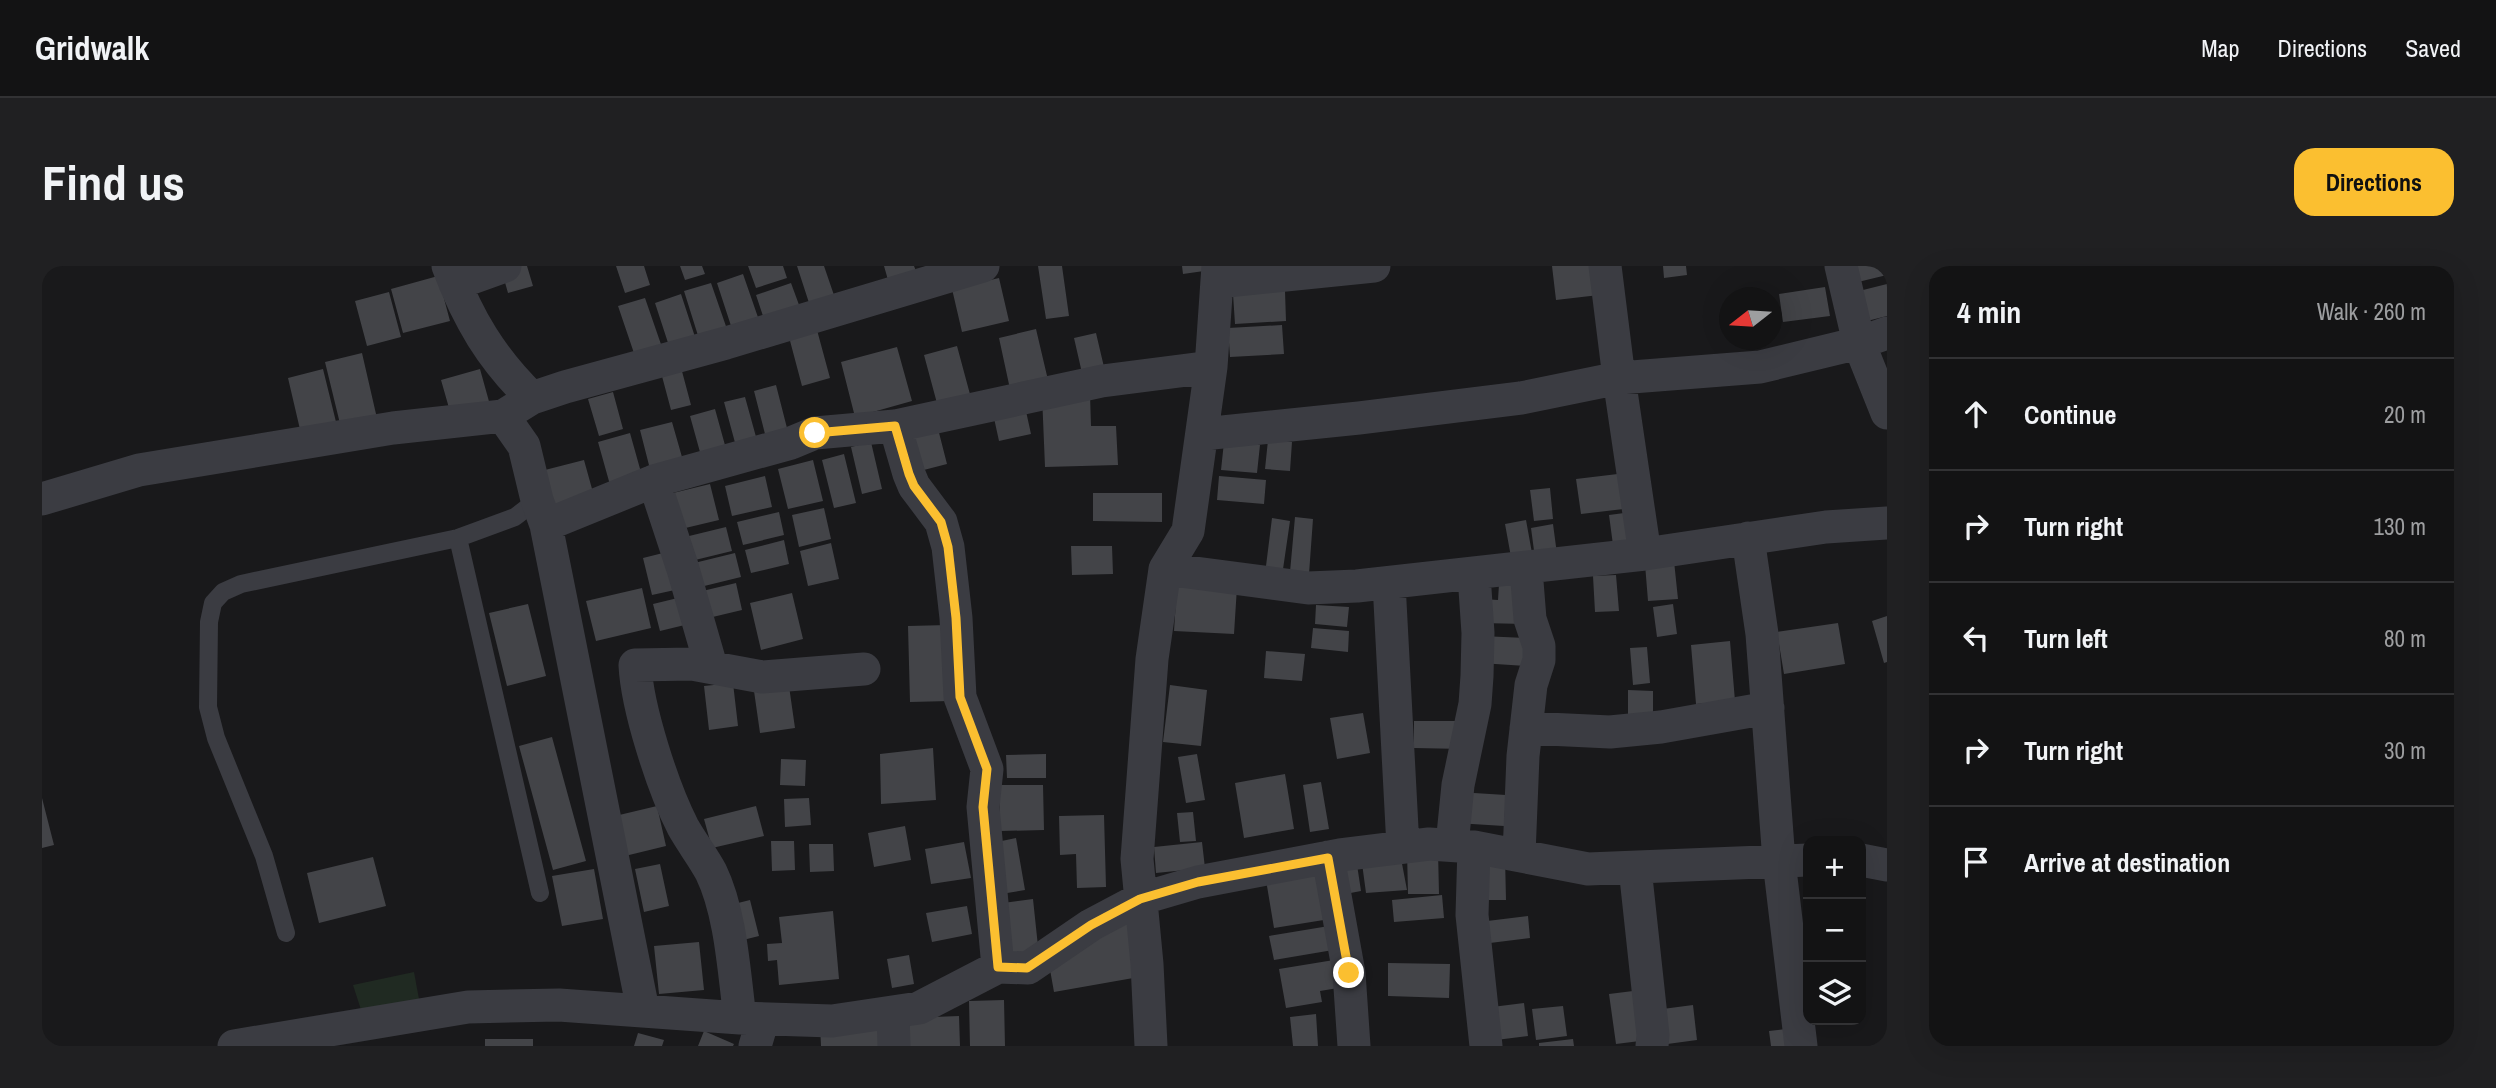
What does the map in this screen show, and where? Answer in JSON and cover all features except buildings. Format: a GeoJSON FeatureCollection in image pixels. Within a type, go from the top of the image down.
{"type":"FeatureCollection","features":[{"type":"Feature","properties":{"kind":"street"},"geometry":{"type":"LineString","coordinates":[[505,266],[451,275],[488,349],[507,374],[531,398]]}},
{"type":"Feature","properties":{"kind":"street"},"geometry":{"type":"LineString","coordinates":[[42,499],[139,470],[393,428],[503,416],[531,398],[983,266]]}},
{"type":"Feature","properties":{"kind":"street"},"geometry":{"type":"LineString","coordinates":[[1151,1046],[1147,964],[1137,859],[1152,659],[1165,569],[1188,531],[1211,367],[1218,274],[1374,266]]}},
{"type":"Feature","properties":{"kind":"street"},"geometry":{"type":"LineString","coordinates":[[1605,266],[1645,554]]}},
{"type":"Feature","properties":{"kind":"street"},"geometry":{"type":"LineString","coordinates":[[1841,266],[1873,338],[1887,413]]}},
{"type":"Feature","properties":{"kind":"street"},"geometry":{"type":"LineString","coordinates":[[1203,434],[1521,398],[1619,378],[1760,367],[1873,338]]}},
{"type":"Feature","properties":{"kind":"street"},"geometry":{"type":"LineString","coordinates":[[542,512],[791,443],[815,433],[895,426],[1102,381],[1211,367]]}},
{"type":"Feature","properties":{"kind":"street"},"geometry":{"type":"LineString","coordinates":[[503,416],[524,446],[542,512],[643,1010]]}},
{"type":"Feature","properties":{"kind":"street"},"geometry":{"type":"LineString","coordinates":[[895,426],[914,486],[941,522],[948,547],[956,618],[960,697],[987,769],[983,807],[998,967]]}},
{"type":"Feature","properties":{"kind":"street"},"geometry":{"type":"LineString","coordinates":[[654,481],[711,666]]}},
{"type":"Feature","properties":{"kind":"street"},"geometry":{"type":"LineString","coordinates":[[1165,569],[1308,588],[1389,583],[1645,554],[1826,527],[1887,523]]}},
{"type":"Feature","properties":{"kind":"street"},"geometry":{"type":"LineString","coordinates":[[1748,538],[1762,634],[1768,708],[1794,861],[1801,1046]]}},
{"type":"Feature","properties":{"kind":"street"},"geometry":{"type":"LineString","coordinates":[[1519,855],[1526,728],[1531,685],[1539,660],[1539,646],[1530,619],[1525,569]]}},
{"type":"Feature","properties":{"kind":"street"},"geometry":{"type":"LineString","coordinates":[[1474,575],[1478,633],[1476,690],[1458,785],[1486,1046]]}},
{"type":"Feature","properties":{"kind":"street"},"geometry":{"type":"LineString","coordinates":[[1389,583],[1403,847]]}},
{"type":"Feature","properties":{"kind":"street"},"geometry":{"type":"LineString","coordinates":[[753,1028],[712,874],[683,827],[654,753],[643,706],[636,690],[635,665],[692,664],[762,677],[864,669]]}},
{"type":"Feature","properties":{"kind":"street"},"geometry":{"type":"LineString","coordinates":[[1526,728],[1610,732],[1661,727],[1768,708]]}},
{"type":"Feature","properties":{"kind":"street"},"geometry":{"type":"LineString","coordinates":[[234,1046],[365,1036],[468,1007],[559,1005],[643,1010],[753,1028],[813,1033],[832,1021],[919,1008],[998,967],[1027,968],[1091,925],[1140,899],[1198,882],[1403,847],[1429,844],[1463,846],[1588,869],[1794,861]]}},
{"type":"Feature","properties":{"kind":"street"},"geometry":{"type":"LineString","coordinates":[[1328,858],[1349,973],[1354,1046]]}},
{"type":"Feature","properties":{"kind":"street"},"geometry":{"type":"LineString","coordinates":[[1866,861],[1887,865]]}},
{"type":"Feature","properties":{"kind":"street"},"geometry":{"type":"LineString","coordinates":[[1635,868],[1652,1046]]}},
{"type":"Feature","properties":{"kind":"street"},"geometry":{"type":"LineString","coordinates":[[893,1012],[894,1046]]}},
{"type":"Feature","properties":{"kind":"lane"},"geometry":{"type":"LineString","coordinates":[[286,933],[264,856],[216,738],[208,707],[208,622],[213,603],[223,592],[241,584],[458,538],[515,516],[542,512]]}},
{"type":"Feature","properties":{"kind":"lane"},"geometry":{"type":"LineString","coordinates":[[458,538],[540,893]]}},
{"type":"Feature","properties":{"kind":"shaded area"},"geometry":{"type":"Polygon","coordinates":[[[414,972],[421,1010],[364,1019],[353,985],[414,972]]]}},
{"type":"Feature","properties":{"kind":"route"},"geometry":{"type":"LineString","coordinates":[[815,433],[895,426],[914,486],[941,522],[948,547],[956,618],[960,697],[987,769],[983,807],[998,967],[1027,968],[1091,925],[1140,899],[1198,882],[1328,858],[1349,973]]}}]}
